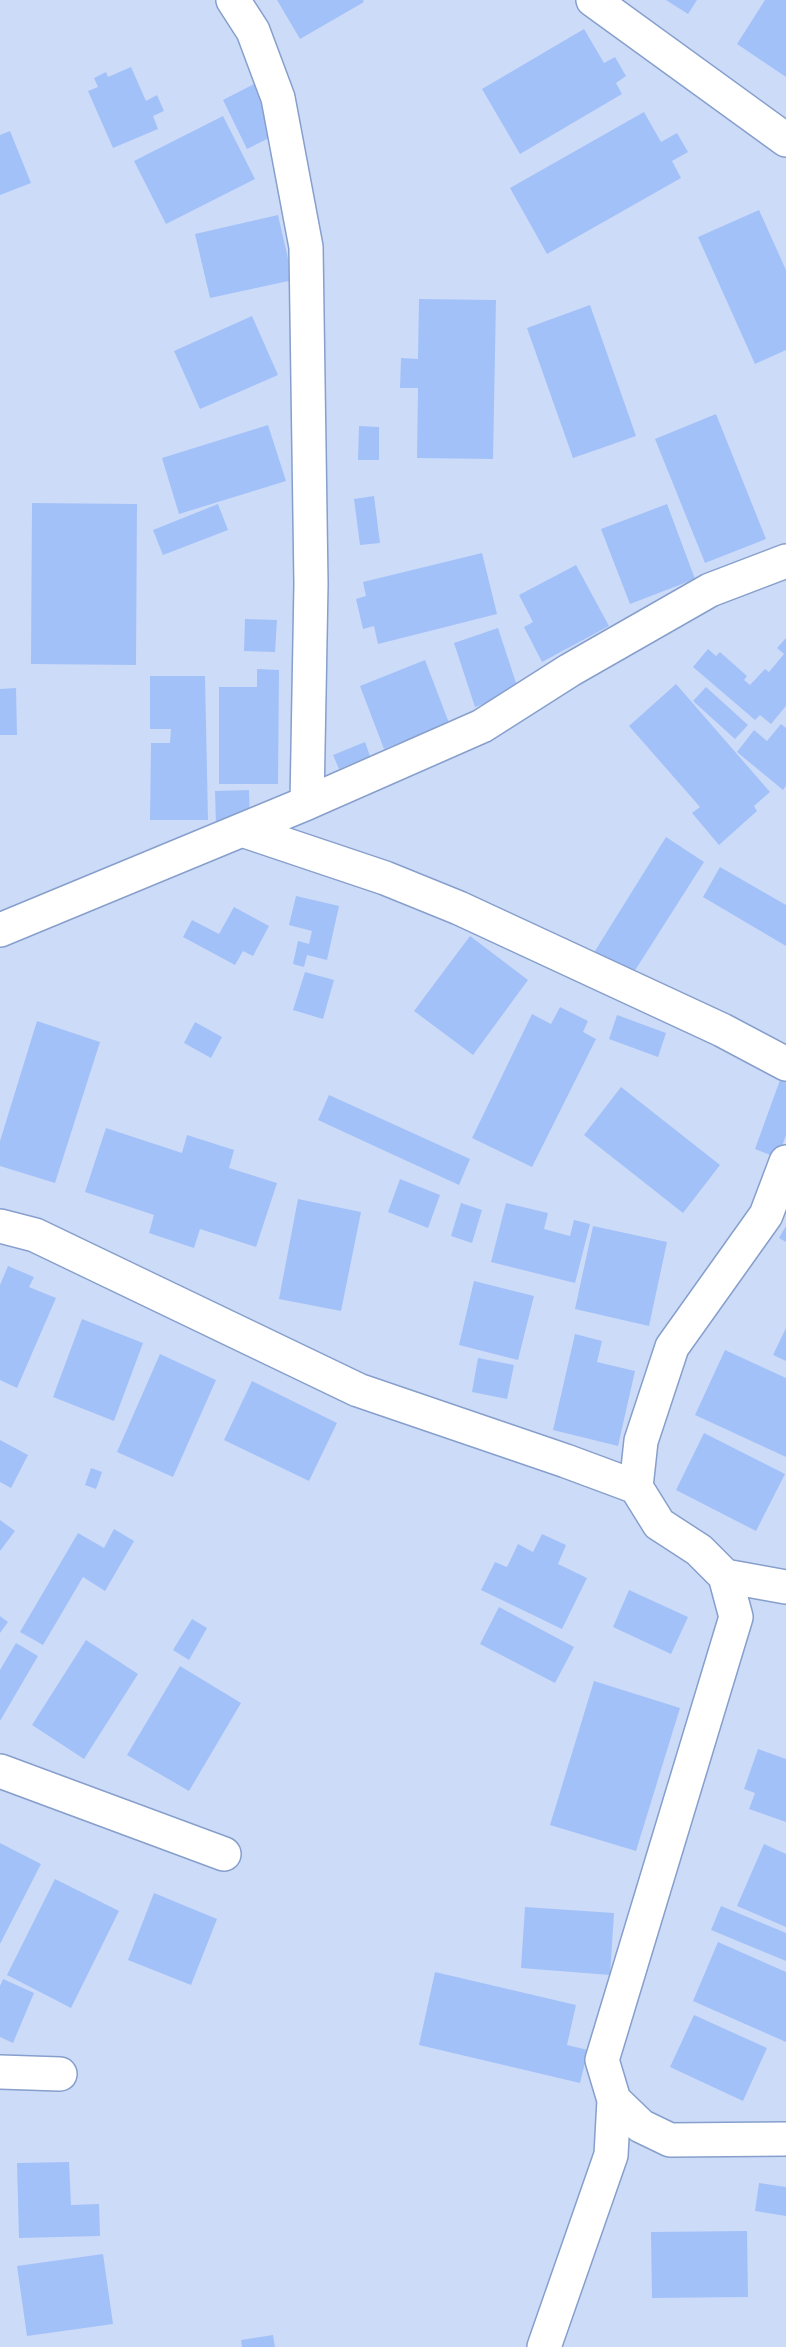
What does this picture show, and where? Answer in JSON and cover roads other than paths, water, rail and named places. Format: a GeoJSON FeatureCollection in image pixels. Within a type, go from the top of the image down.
{"type":"FeatureCollection","features":[{"type":"Feature","properties":{"kind":"street"},"geometry":{"type":"LineString","coordinates":[[233,0],[252,31],[278,98],[306,247],[311,584],[307,803]]}},
{"type":"Feature","properties":{"kind":"street"},"geometry":{"type":"LineString","coordinates":[[593,0],[786,140]]}},
{"type":"Feature","properties":{"kind":"street"},"geometry":{"type":"LineString","coordinates":[[0,930],[307,803],[482,726],[570,670],[710,590],[786,561]]}},
{"type":"Feature","properties":{"kind":"street"},"geometry":{"type":"LineString","coordinates":[[242,830],[385,878],[459,908],[722,1030],[786,1064]]}},
{"type":"Feature","properties":{"kind":"street"},"geometry":{"type":"LineString","coordinates":[[636,1487],[641,1441],[672,1347],[766,1215],[786,1162]]}},
{"type":"Feature","properties":{"kind":"street"},"geometry":{"type":"LineString","coordinates":[[0,1226],[35,1235],[358,1390],[636,1487],[659,1524],[699,1550],[725,1575],[736,1617],[602,2060],[614,2100],[611,2155],[544,2347]]}},
{"type":"Feature","properties":{"kind":"street"},"geometry":{"type":"LineString","coordinates":[[725,1575],[786,1587]]}},
{"type":"Feature","properties":{"kind":"street"},"geometry":{"type":"LineString","coordinates":[[0,1771],[224,1854]]}},
{"type":"Feature","properties":{"kind":"street"},"geometry":{"type":"LineString","coordinates":[[0,2072],[60,2074]]}},
{"type":"Feature","properties":{"kind":"street"},"geometry":{"type":"LineString","coordinates":[[614,2100],[641,2126],[670,2140],[786,2139]]}}]}
